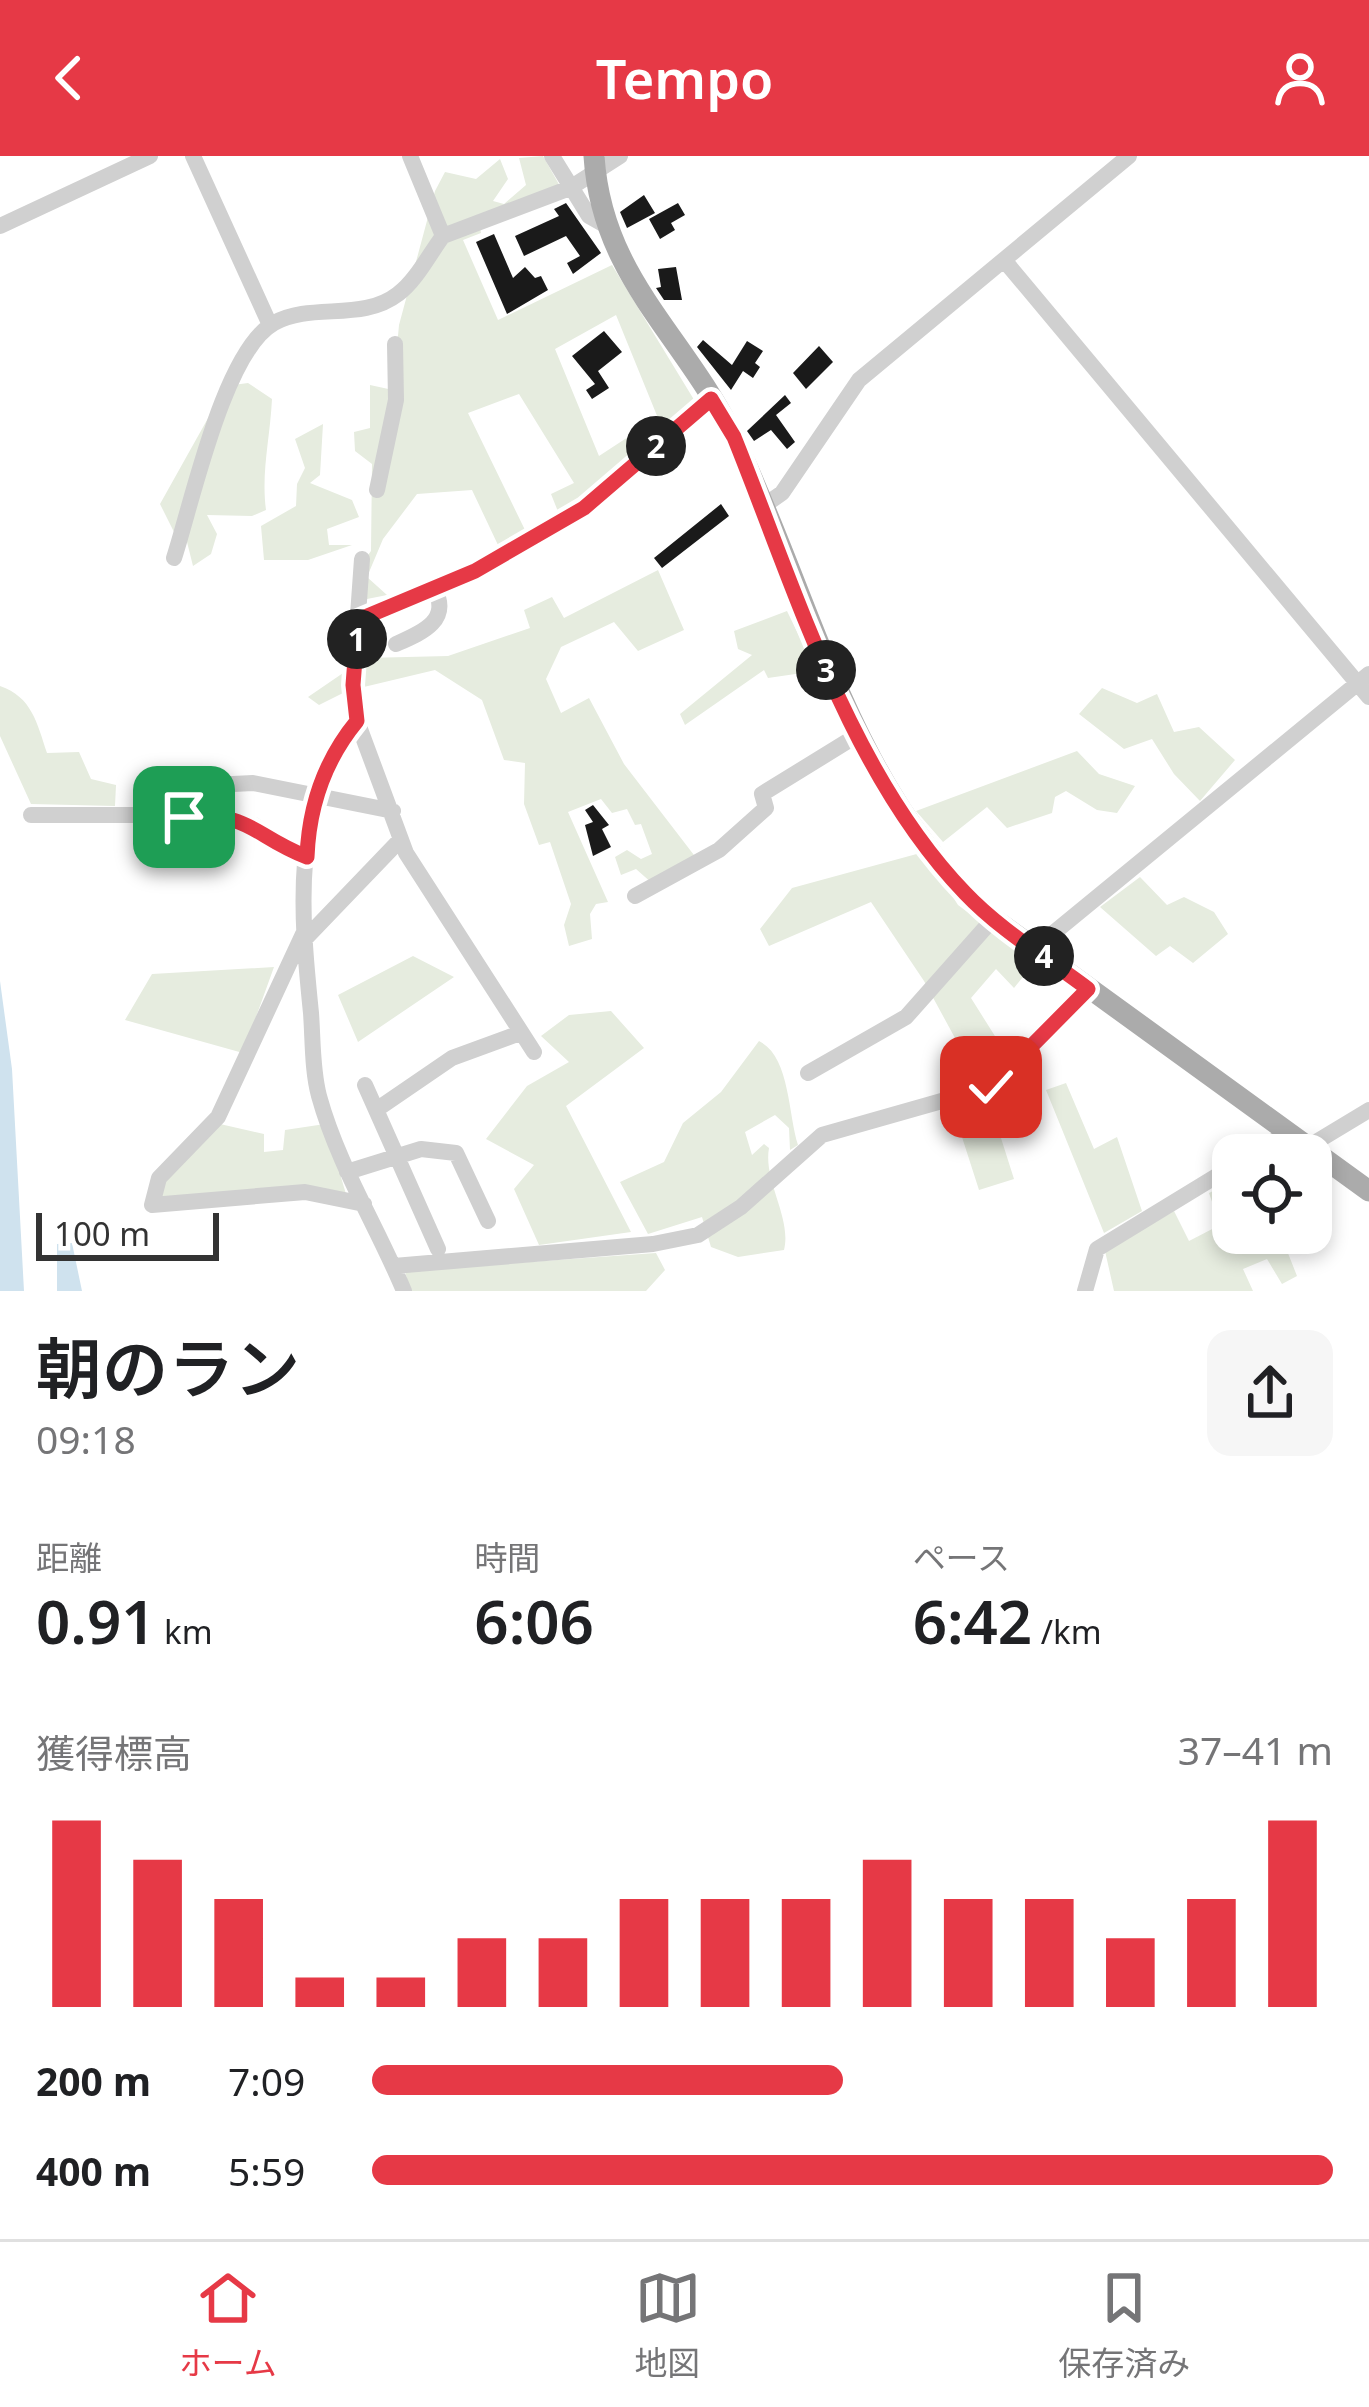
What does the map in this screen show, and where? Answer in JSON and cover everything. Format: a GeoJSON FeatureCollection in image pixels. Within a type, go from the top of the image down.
{"type":"FeatureCollection","features":[{"type":"Feature","properties":{"kind":"main road"},"geometry":{"type":"LineString","coordinates":[[594,164],[605,225],[632,284],[734,437],[856,736],[944,867],[993,919],[1285,1134]]}},
{"type":"Feature","properties":{"kind":"main road"},"geometry":{"type":"LineString","coordinates":[[1332,1166],[1369,1191]]}},
{"type":"Feature","properties":{"kind":"street"},"geometry":{"type":"LineString","coordinates":[[0,226],[150,156]]}},
{"type":"Feature","properties":{"kind":"street"},"geometry":{"type":"LineString","coordinates":[[193,156],[270,325]]}},
{"type":"Feature","properties":{"kind":"street"},"geometry":{"type":"LineString","coordinates":[[410,156],[443,236]]}},
{"type":"Feature","properties":{"kind":"street"},"geometry":{"type":"LineString","coordinates":[[552,156],[589,216],[605,225]]}},
{"type":"Feature","properties":{"kind":"street"},"geometry":{"type":"LineString","coordinates":[[174,558],[234,376],[270,325],[300,313],[363,309],[398,294],[443,236],[570,188],[594,164],[620,156]]}},
{"type":"Feature","properties":{"kind":"street"},"geometry":{"type":"LineString","coordinates":[[761,507],[782,493],[859,380],[1129,156]]}},
{"type":"Feature","properties":{"kind":"street"},"geometry":{"type":"LineString","coordinates":[[1004,260],[1365,685],[1034,949]]}},
{"type":"Feature","properties":{"kind":"street"},"geometry":{"type":"LineString","coordinates":[[376,490],[396,400],[395,344]]}},
{"type":"Feature","properties":{"kind":"street"},"geometry":{"type":"LineString","coordinates":[[358,620],[434,588],[584,508],[711,399]]}},
{"type":"Feature","properties":{"kind":"street"},"geometry":{"type":"LineString","coordinates":[[362,559],[353,685],[357,721],[393,811],[399,841],[534,1052]]}},
{"type":"Feature","properties":{"kind":"street"},"geometry":{"type":"LineString","coordinates":[[395,644],[435,621],[440,610],[434,588]]}},
{"type":"Feature","properties":{"kind":"street"},"geometry":{"type":"LineString","coordinates":[[357,721],[336,746],[316,794],[303,937],[318,1093],[347,1172],[404,1291]]}},
{"type":"Feature","properties":{"kind":"street"},"geometry":{"type":"LineString","coordinates":[[634,896],[719,850],[766,808],[762,794],[856,736]]}},
{"type":"Feature","properties":{"kind":"street"},"geometry":{"type":"LineString","coordinates":[[172,788],[253,783],[393,811]]}},
{"type":"Feature","properties":{"kind":"street"},"geometry":{"type":"LineString","coordinates":[[31,815],[223,814],[254,825],[307,857]]}},
{"type":"Feature","properties":{"kind":"street"},"geometry":{"type":"LineString","coordinates":[[364,1204],[305,1192],[152,1205],[159,1178],[218,1118],[303,937],[399,841]]}},
{"type":"Feature","properties":{"kind":"street"},"geometry":{"type":"LineString","coordinates":[[808,1072],[906,1017],[993,919]]}},
{"type":"Feature","properties":{"kind":"street"},"geometry":{"type":"LineString","coordinates":[[394,1267],[653,1244],[698,1235],[742,1207],[822,1135],[991,1087],[1088,989]]}},
{"type":"Feature","properties":{"kind":"street"},"geometry":{"type":"LineString","coordinates":[[376,1110],[452,1058],[520,1033]]}},
{"type":"Feature","properties":{"kind":"street"},"geometry":{"type":"LineString","coordinates":[[365,1085],[438,1250]]}},
{"type":"Feature","properties":{"kind":"street"},"geometry":{"type":"LineString","coordinates":[[1329,1134],[1369,1110]]}},
{"type":"Feature","properties":{"kind":"street"},"geometry":{"type":"LineString","coordinates":[[347,1172],[422,1149],[456,1153],[488,1221]]}},
{"type":"Feature","properties":{"kind":"street"},"geometry":{"type":"LineString","coordinates":[[1085,1291],[1097,1249],[1212,1179]]}},
{"type":"Feature","properties":{"kind":"shaded area"},"geometry":{"type":"Polygon","coordinates":[[[543,156],[561,188],[479,222],[481,233],[463,240],[498,320],[612,265],[696,403],[662,428],[616,315],[555,349],[599,456],[648,424],[658,434],[559,514],[551,494],[574,483],[519,394],[468,413],[525,530],[498,545],[472,490],[417,494],[383,539],[367,577],[387,595],[352,602],[354,574],[371,551],[372,464],[355,451],[354,432],[370,428],[370,385],[393,390],[399,325],[435,191],[445,172],[476,179],[500,159],[508,179],[493,201],[504,204],[526,185],[519,158],[543,156]]]}},
{"type":"Feature","properties":{"kind":"shaded area"},"geometry":{"type":"Polygon","coordinates":[[[248,383],[272,399],[266,510],[252,516],[207,515],[217,534],[211,554],[193,566],[187,542],[178,540],[160,504],[226,386],[248,383]]]}},
{"type":"Feature","properties":{"kind":"shaded area"},"geometry":{"type":"Polygon","coordinates":[[[323,424],[320,475],[310,483],[352,500],[359,517],[327,529],[329,545],[352,545],[308,560],[264,560],[261,526],[296,506],[297,484],[305,468],[295,439],[323,424]]]}},
{"type":"Feature","properties":{"kind":"shaded area"},"geometry":{"type":"Polygon","coordinates":[[[658,570],[684,630],[638,651],[614,622],[561,647],[546,679],[561,713],[589,698],[624,764],[697,859],[653,884],[636,869],[621,875],[615,857],[627,850],[641,859],[652,854],[641,824],[635,825],[627,809],[612,813],[601,799],[568,812],[608,902],[596,904],[590,914],[592,939],[569,946],[564,925],[571,904],[550,842],[539,845],[524,804],[525,763],[504,760],[482,700],[435,670],[347,691],[319,705],[308,697],[365,658],[448,656],[530,628],[524,610],[552,597],[564,618],[658,570]]]}},
{"type":"Feature","properties":{"kind":"shaded area"},"geometry":{"type":"Polygon","coordinates":[[[787,611],[816,671],[768,678],[764,670],[685,725],[680,714],[752,655],[738,649],[734,631],[787,611]]]}},
{"type":"Feature","properties":{"kind":"shaded area"},"geometry":{"type":"Polygon","coordinates":[[[0,686],[26,704],[47,753],[79,752],[91,779],[116,785],[115,806],[31,804],[0,736],[0,686]]]}},
{"type":"Feature","properties":{"kind":"shaded area"},"geometry":{"type":"Polygon","coordinates":[[[1102,688],[1137,703],[1157,694],[1174,732],[1199,727],[1235,760],[1200,801],[1174,774],[1152,739],[1124,749],[1079,714],[1102,688]]]}},
{"type":"Feature","properties":{"kind":"shaded area"},"geometry":{"type":"Polygon","coordinates":[[[1077,751],[1099,774],[1135,786],[1117,813],[1097,810],[1066,791],[1055,797],[1052,813],[1007,828],[987,807],[943,842],[916,811],[1077,751]]]}},
{"type":"Feature","properties":{"kind":"shaded area"},"geometry":{"type":"Polygon","coordinates":[[[924,852],[958,905],[1035,962],[1014,988],[996,969],[971,998],[1010,1060],[980,1084],[924,981],[871,902],[769,946],[760,929],[792,888],[924,852]]]}},
{"type":"Feature","properties":{"kind":"shaded area"},"geometry":{"type":"Polygon","coordinates":[[[1140,877],[1167,905],[1184,897],[1214,912],[1228,934],[1193,963],[1170,946],[1156,956],[1100,907],[1140,877]]]}},
{"type":"Feature","properties":{"kind":"shaded area"},"geometry":{"type":"Polygon","coordinates":[[[413,956],[454,977],[358,1042],[338,995],[413,956]]]}},
{"type":"Feature","properties":{"kind":"shaded area"},"geometry":{"type":"Polygon","coordinates":[[[274,967],[243,1053],[125,1020],[152,974],[274,967]]]}},
{"type":"Feature","properties":{"kind":"shaded area"},"geometry":{"type":"Polygon","coordinates":[[[611,1011],[644,1048],[566,1106],[631,1232],[539,1245],[514,1189],[534,1165],[486,1139],[527,1086],[569,1062],[541,1036],[569,1015],[611,1011]]]}},
{"type":"Feature","properties":{"kind":"shaded area"},"geometry":{"type":"Polygon","coordinates":[[[759,1041],[777,1059],[782,1072],[798,1145],[790,1150],[789,1128],[775,1115],[745,1132],[752,1155],[764,1144],[769,1148],[770,1173],[784,1225],[784,1250],[738,1257],[711,1247],[702,1217],[648,1234],[620,1182],[664,1162],[683,1123],[721,1092],[759,1041]]]}},
{"type":"Feature","properties":{"kind":"shaded area"},"geometry":{"type":"Polygon","coordinates":[[[1066,1083],[1094,1149],[1117,1137],[1142,1211],[1104,1233],[1046,1090],[1066,1083]]]}},
{"type":"Feature","properties":{"kind":"shaded area"},"geometry":{"type":"Polygon","coordinates":[[[987,1094],[1014,1179],[979,1190],[961,1134],[977,1128],[969,1100],[987,1094]]]}},
{"type":"Feature","properties":{"kind":"shaded area"},"geometry":{"type":"Polygon","coordinates":[[[220,1124],[264,1134],[264,1152],[283,1150],[285,1130],[325,1124],[346,1194],[161,1197],[166,1178],[220,1124]]]}},
{"type":"Feature","properties":{"kind":"shaded area"},"geometry":{"type":"Polygon","coordinates":[[[1174,1211],[1189,1241],[1212,1229],[1212,1254],[1288,1254],[1297,1276],[1282,1284],[1267,1259],[1243,1269],[1253,1291],[1114,1291],[1105,1251],[1174,1211]]]}},
{"type":"Feature","properties":{"kind":"shaded area"},"geometry":{"type":"Polygon","coordinates":[[[656,1253],[665,1270],[646,1291],[410,1291],[405,1271],[656,1253]]]}},
{"type":"Feature","properties":{"kind":"water"},"geometry":{"type":"Polygon","coordinates":[[[0,981],[12,1069],[24,1291],[0,1291],[0,981]]]}},
{"type":"Feature","properties":{"kind":"water"},"geometry":{"type":"Polygon","coordinates":[[[72,1243],[82,1291],[57,1291],[57,1244],[72,1243]]]}},
{"type":"Feature","properties":{"kind":"building"},"geometry":{"type":"Polygon","coordinates":[[[644,195],[655,213],[627,228],[620,212],[644,195]]]}},
{"type":"Feature","properties":{"kind":"building"},"geometry":{"type":"Polygon","coordinates":[[[566,203],[601,253],[573,274],[567,263],[580,256],[566,236],[524,256],[515,236],[559,216],[554,209],[566,203]]]}},
{"type":"Feature","properties":{"kind":"building"},"geometry":{"type":"Polygon","coordinates":[[[678,203],[685,215],[671,223],[675,230],[660,239],[649,219],[678,203]]]}},
{"type":"Feature","properties":{"kind":"building"},"geometry":{"type":"Polygon","coordinates":[[[494,234],[513,278],[525,267],[535,278],[541,276],[548,290],[507,314],[476,242],[494,234]]]}},
{"type":"Feature","properties":{"kind":"building"},"geometry":{"type":"Polygon","coordinates":[[[676,267],[682,300],[664,300],[656,288],[661,287],[658,269],[676,267]]]}},
{"type":"Feature","properties":{"kind":"building"},"geometry":{"type":"Polygon","coordinates":[[[604,331],[622,352],[598,371],[609,388],[592,399],[586,390],[595,384],[572,356],[604,331]]]}},
{"type":"Feature","properties":{"kind":"building"},"geometry":{"type":"Polygon","coordinates":[[[703,340],[732,365],[747,341],[763,351],[755,363],[760,367],[753,378],[743,371],[731,390],[697,347],[703,340]]]}},
{"type":"Feature","properties":{"kind":"building"},"geometry":{"type":"Polygon","coordinates":[[[819,346],[833,362],[806,389],[793,373],[819,346]]]}},
{"type":"Feature","properties":{"kind":"building"},"geometry":{"type":"Polygon","coordinates":[[[785,395],[791,403],[776,415],[795,442],[787,449],[771,430],[754,441],[747,431],[785,395]]]}},
{"type":"Feature","properties":{"kind":"building"},"geometry":{"type":"Polygon","coordinates":[[[721,504],[729,516],[662,568],[654,558],[721,504]]]}},
{"type":"Feature","properties":{"kind":"building"},"geometry":{"type":"Polygon","coordinates":[[[593,805],[609,825],[602,829],[611,847],[593,856],[585,825],[593,822],[585,810],[593,805]]]}},
{"type":"Feature","properties":{"kind":"route"},"geometry":{"type":"LineString","coordinates":[[184,817],[223,814],[254,825],[307,857],[316,794],[336,746],[357,721],[353,685],[358,620],[475,571],[584,508],[711,399],[734,437],[832,687],[875,768],[961,890],[982,911],[1088,989],[991,1087]]}}]}
